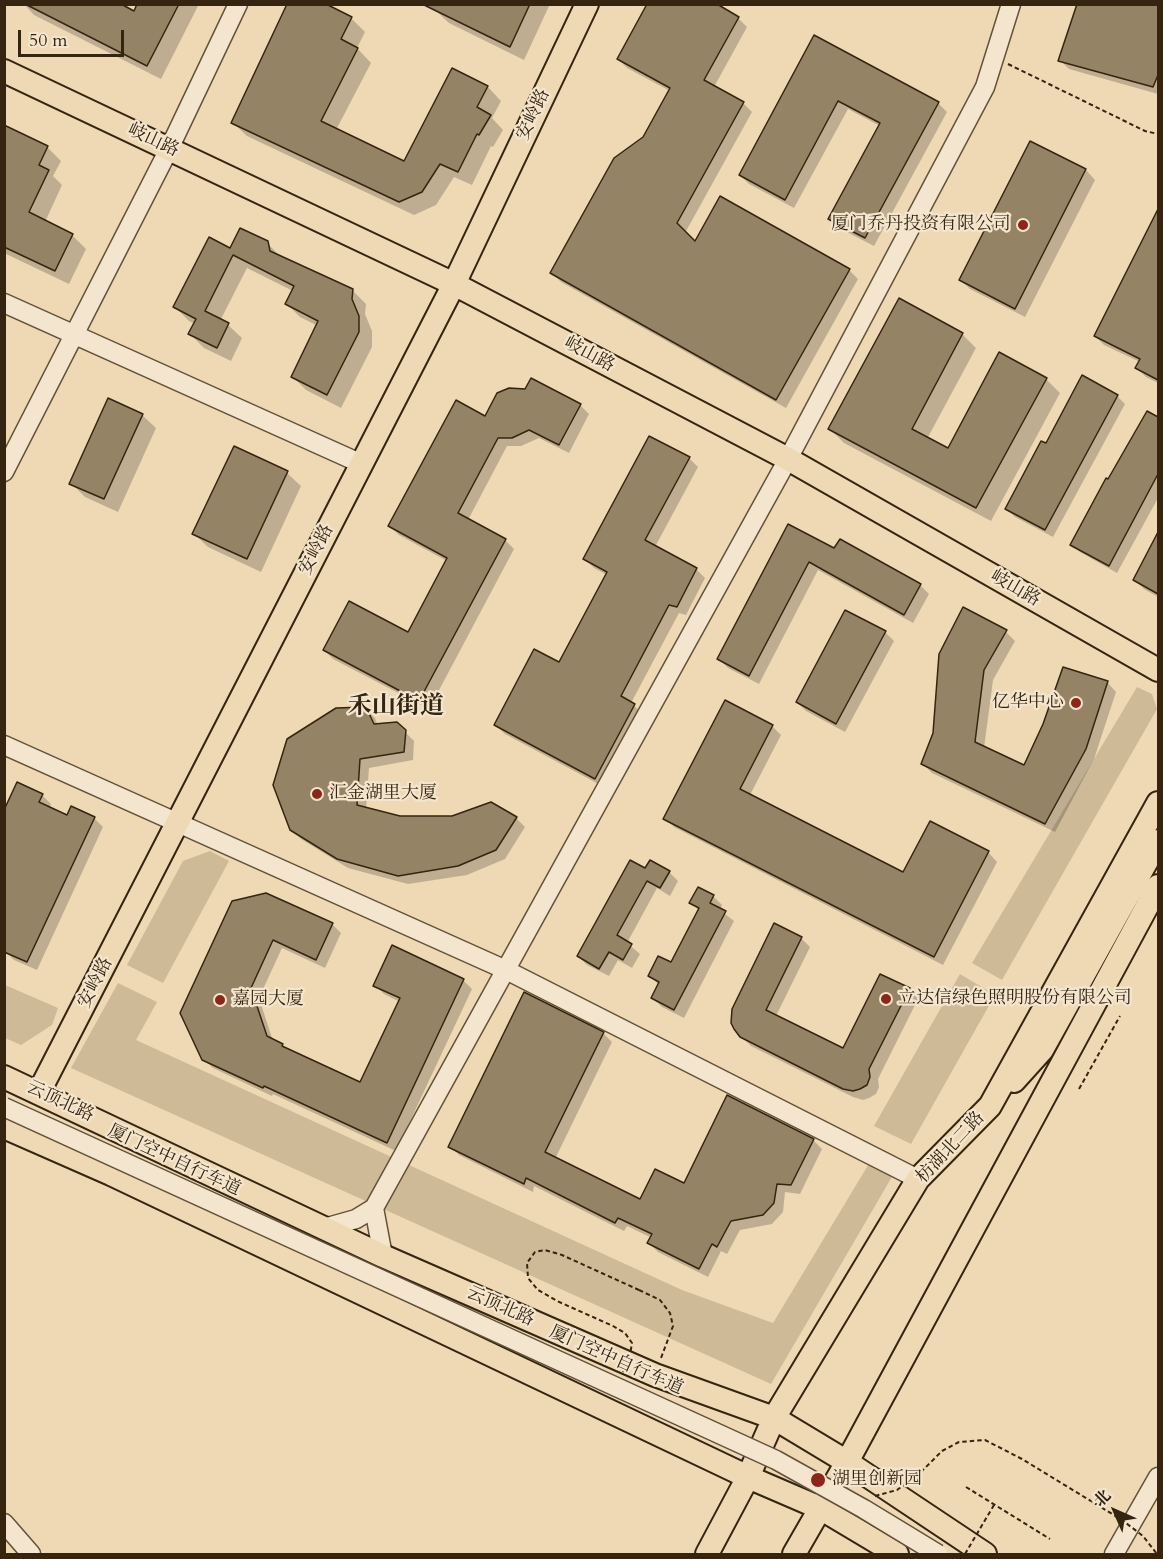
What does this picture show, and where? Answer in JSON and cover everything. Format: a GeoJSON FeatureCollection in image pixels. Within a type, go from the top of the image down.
{"type":"FeatureCollection","features":[{"type":"Feature","properties":{"kind":"main road","name":"安岭路"},"geometry":{"type":"LineString","coordinates":[[39,1092],[453,284],[587,4]]}},
{"type":"Feature","properties":{"kind":"main road","name":"岐山路"},"geometry":{"type":"LineString","coordinates":[[4,71],[453,284],[788,459],[1158,670]]}},
{"type":"Feature","properties":{"kind":"main road","name":"枋湖北二路"},"geometry":{"type":"LineString","coordinates":[[707,1554],[748,1477],[774,1418],[918,1179],[990,1106],[1158,803]]}},
{"type":"Feature","properties":{"kind":"main road"},"geometry":{"type":"LineString","coordinates":[[990,1106],[1042,1050],[1158,842]]}},
{"type":"Feature","properties":{"kind":"main road"},"geometry":{"type":"LineString","coordinates":[[794,1554],[848,1462],[1158,886]]}},
{"type":"Feature","properties":{"kind":"main road","name":"云顶北路"},"geometry":{"type":"LineString","coordinates":[[4,1077],[383,1256],[654,1375],[774,1418],[848,1462],[985,1554]]}},
{"type":"Feature","properties":{"kind":"main road"},"geometry":{"type":"LineString","coordinates":[[4,1127],[122,1179],[748,1477],[820,1509],[897,1554]]}},
{"type":"Feature","properties":{"kind":"street"},"geometry":{"type":"LineString","coordinates":[[4,472],[169,149],[238,4]]}},
{"type":"Feature","properties":{"kind":"street"},"geometry":{"type":"LineString","coordinates":[[324,1228],[356,1219],[374,1208],[788,459],[985,87],[1011,4]]}},
{"type":"Feature","properties":{"kind":"street"},"geometry":{"type":"LineString","coordinates":[[4,303],[362,464]]}},
{"type":"Feature","properties":{"kind":"street"},"geometry":{"type":"LineString","coordinates":[[4,745],[506,970],[918,1179]]}},
{"type":"Feature","properties":{"kind":"street"},"geometry":{"type":"LineString","coordinates":[[4,1107],[776,1460],[938,1554]]}},
{"type":"Feature","properties":{"kind":"street"},"geometry":{"type":"LineString","coordinates":[[374,1208],[383,1256]]}},
{"type":"Feature","properties":{"kind":"street"},"geometry":{"type":"LineString","coordinates":[[1114,1554],[1158,1477]]}},
{"type":"Feature","properties":{"kind":"street"},"geometry":{"type":"LineString","coordinates":[[4,1524],[31,1554]]}},
{"type":"Feature","properties":{"kind":"path"},"geometry":{"type":"LineString","coordinates":[[995,57],[1145,131],[1158,134]]}},
{"type":"Feature","properties":{"kind":"path"},"geometry":{"type":"LineString","coordinates":[[1079,1089],[1120,1016]]}},
{"type":"Feature","properties":{"kind":"path"},"geometry":{"type":"LineString","coordinates":[[621,1377],[632,1343],[625,1333],[538,1290],[528,1278],[527,1263],[535,1252],[545,1250],[562,1255],[660,1300],[670,1313],[673,1326],[654,1375]]}},
{"type":"Feature","properties":{"kind":"path"},"geometry":{"type":"LineString","coordinates":[[874,1496],[897,1490],[921,1472],[942,1451],[959,1442],[985,1440],[1022,1459],[1122,1520],[1143,1536],[1157,1554]]}},
{"type":"Feature","properties":{"kind":"path"},"geometry":{"type":"LineString","coordinates":[[966,1487],[1050,1539]]}},
{"type":"Feature","properties":{"kind":"path"},"geometry":{"type":"LineString","coordinates":[[966,1554],[994,1505]]}},
{"type":"Feature","properties":{"kind":"shaded area"},"geometry":{"type":"Polygon","coordinates":[[[1137,687],[1152,694],[1157,709],[1002,980],[972,963],[1137,687]]]}},
{"type":"Feature","properties":{"kind":"shaded area"},"geometry":{"type":"Polygon","coordinates":[[[210,851],[229,861],[163,983],[127,965],[183,861],[210,851]]]}},
{"type":"Feature","properties":{"kind":"shaded area"},"geometry":{"type":"Polygon","coordinates":[[[960,974],[995,995],[911,1144],[874,1126],[960,974]]]}},
{"type":"Feature","properties":{"kind":"shaded area"},"geometry":{"type":"Polygon","coordinates":[[[118,983],[157,1002],[136,1040],[682,1290],[773,1323],[873,1157],[896,1170],[771,1384],[71,1068],[118,983]]]}},
{"type":"Feature","properties":{"kind":"shaded area"},"geometry":{"type":"Polygon","coordinates":[[[5,985],[58,1008],[52,1025],[21,1045],[5,1038],[5,985]]]}},
{"type":"Feature","properties":{"kind":"building"},"geometry":{"type":"Polygon","coordinates":[[[25,4],[121,4],[134,11],[137,4],[179,4],[147,66],[25,4]]]}},
{"type":"Feature","properties":{"kind":"building"},"geometry":{"type":"Polygon","coordinates":[[[287,4],[326,4],[352,17],[341,39],[358,48],[321,121],[404,161],[452,68],[488,86],[477,107],[491,115],[479,135],[477,134],[458,172],[440,164],[422,192],[399,202],[231,123],[287,4]]]}},
{"type":"Feature","properties":{"kind":"building"},"geometry":{"type":"Polygon","coordinates":[[[422,4],[530,4],[510,47],[422,4]]]}},
{"type":"Feature","properties":{"kind":"building"},"geometry":{"type":"Polygon","coordinates":[[[647,4],[717,4],[739,17],[704,80],[744,102],[677,223],[695,241],[720,196],[850,269],[776,400],[550,273],[614,158],[643,137],[670,88],[617,59],[647,4]]]}},
{"type":"Feature","properties":{"kind":"building"},"geometry":{"type":"Polygon","coordinates":[[[1077,4],[1158,4],[1158,75],[1153,87],[1058,61],[1077,4]]]}},
{"type":"Feature","properties":{"kind":"building"},"geometry":{"type":"Polygon","coordinates":[[[814,35],[939,102],[865,238],[828,219],[880,123],[838,101],[785,200],[739,175],[814,35]]]}},
{"type":"Feature","properties":{"kind":"building"},"geometry":{"type":"Polygon","coordinates":[[[4,125],[48,146],[39,165],[49,170],[29,212],[73,234],[55,271],[4,247],[4,125]]]}},
{"type":"Feature","properties":{"kind":"building","name":"厦门乔丹投资有限公司"},"geometry":{"type":"Polygon","coordinates":[[[1030,141],[1086,169],[1015,309],[959,280],[1030,141]]]}},
{"type":"Feature","properties":{"kind":"building"},"geometry":{"type":"Polygon","coordinates":[[[1158,209],[1158,380],[1135,368],[1140,359],[1094,336],[1158,209]]]}},
{"type":"Feature","properties":{"kind":"building"},"geometry":{"type":"Polygon","coordinates":[[[240,228],[268,241],[270,251],[353,289],[352,299],[359,316],[359,332],[327,395],[291,377],[318,321],[285,304],[294,286],[233,255],[205,311],[229,323],[217,348],[188,334],[196,319],[173,307],[209,237],[230,248],[240,228]]]}},
{"type":"Feature","properties":{"kind":"building"},"geometry":{"type":"Polygon","coordinates":[[[899,298],[963,333],[912,429],[948,448],[999,352],[1047,378],[976,508],[828,429],[899,298]]]}},
{"type":"Feature","properties":{"kind":"building"},"geometry":{"type":"Polygon","coordinates":[[[1082,375],[1118,395],[1045,530],[1005,509],[1041,441],[1046,443],[1082,375]]]}},
{"type":"Feature","properties":{"kind":"building"},"geometry":{"type":"Polygon","coordinates":[[[531,378],[581,404],[559,445],[529,430],[512,438],[498,438],[458,513],[506,539],[419,701],[323,650],[349,601],[408,632],[447,558],[388,526],[456,400],[485,416],[497,393],[509,388],[525,389],[531,378]]]}},
{"type":"Feature","properties":{"kind":"building"},"geometry":{"type":"Polygon","coordinates":[[[108,398],[143,414],[104,499],[69,484],[108,398]]]}},
{"type":"Feature","properties":{"kind":"building"},"geometry":{"type":"Polygon","coordinates":[[[1147,411],[1158,417],[1158,474],[1109,566],[1070,545],[1106,478],[1108,479],[1147,411]]]}},
{"type":"Feature","properties":{"kind":"building"},"geometry":{"type":"Polygon","coordinates":[[[649,436],[690,457],[645,540],[697,568],[677,607],[669,605],[621,696],[635,704],[595,779],[494,725],[534,649],[559,662],[607,572],[583,559],[649,436]]]}},
{"type":"Feature","properties":{"kind":"building"},"geometry":{"type":"Polygon","coordinates":[[[234,446],[288,471],[247,559],[192,534],[234,446]]]}},
{"type":"Feature","properties":{"kind":"building"},"geometry":{"type":"Polygon","coordinates":[[[788,524],[834,548],[840,539],[921,584],[904,615],[809,562],[749,676],[717,659],[788,524]]]}},
{"type":"Feature","properties":{"kind":"building"},"geometry":{"type":"Polygon","coordinates":[[[1158,532],[1158,594],[1133,580],[1158,532]]]}},
{"type":"Feature","properties":{"kind":"building","name":"亿华中心"},"geometry":{"type":"Polygon","coordinates":[[[963,607],[1007,630],[984,670],[975,742],[1024,765],[1043,724],[1063,667],[1108,681],[1086,749],[1045,824],[921,764],[933,733],[939,654],[963,607]]]}},
{"type":"Feature","properties":{"kind":"building"},"geometry":{"type":"Polygon","coordinates":[[[845,610],[886,631],[836,724],[796,702],[845,610]]]}},
{"type":"Feature","properties":{"kind":"building"},"geometry":{"type":"Polygon","coordinates":[[[725,700],[773,725],[740,789],[903,872],[930,821],[989,851],[934,957],[663,819],[725,700]]]}},
{"type":"Feature","properties":{"kind":"building","name":"汇金湖里大厦"},"geometry":{"type":"Polygon","coordinates":[[[366,707],[374,724],[397,722],[406,730],[404,752],[360,759],[357,805],[400,816],[452,816],[491,802],[517,817],[496,850],[458,866],[398,876],[337,859],[290,830],[273,785],[287,739],[336,708],[366,707]]]}},
{"type":"Feature","properties":{"kind":"building"},"geometry":{"type":"Polygon","coordinates":[[[17,782],[43,794],[39,802],[67,815],[71,806],[95,817],[27,962],[4,952],[4,810],[17,782]]]}},
{"type":"Feature","properties":{"kind":"building"},"geometry":{"type":"Polygon","coordinates":[[[630,860],[645,868],[650,860],[670,871],[660,888],[647,881],[617,935],[632,944],[623,960],[609,952],[599,969],[577,956],[630,860]]]}},
{"type":"Feature","properties":{"kind":"building"},"geometry":{"type":"Polygon","coordinates":[[[698,887],[714,895],[710,903],[726,911],[674,1010],[651,998],[659,982],[648,976],[658,956],[671,962],[699,908],[689,903],[698,887]]]}},
{"type":"Feature","properties":{"kind":"building"},"geometry":{"type":"Polygon","coordinates":[[[266,893],[333,923],[316,960],[273,940],[251,988],[267,1036],[283,1044],[282,1046],[360,1082],[400,998],[373,986],[392,945],[464,979],[387,1143],[202,1060],[180,1013],[232,901],[266,893]]]}},
{"type":"Feature","properties":{"kind":"building","name":"立达信绿色照明股份有限公司"},"geometry":{"type":"Polygon","coordinates":[[[774,923],[802,937],[766,1010],[843,1048],[880,974],[910,988],[869,1069],[870,1077],[867,1085],[860,1089],[853,1091],[843,1089],[740,1037],[734,1029],[731,1023],[732,1009],[774,923]]]}},
{"type":"Feature","properties":{"kind":"building"},"geometry":{"type":"Polygon","coordinates":[[[524,992],[604,1032],[545,1152],[640,1199],[655,1169],[684,1183],[727,1095],[814,1139],[791,1185],[777,1184],[774,1203],[763,1215],[731,1221],[717,1247],[712,1244],[699,1269],[647,1243],[652,1234],[618,1218],[615,1223],[526,1178],[524,1184],[448,1147],[524,992]]]}},
{"type":"Feature","properties":{"kind":"place","name":"厦门乔丹投资有限公司"},"geometry":{"type":"Point","coordinates":[1023,225]}},
{"type":"Feature","properties":{"kind":"place","name":"亿华中心"},"geometry":{"type":"Point","coordinates":[1076,703]}},
{"type":"Feature","properties":{"kind":"place","name":"汇金湖里大厦"},"geometry":{"type":"Point","coordinates":[317,794]}},
{"type":"Feature","properties":{"kind":"place","name":"立达信绿色照明股份有限公司"},"geometry":{"type":"Point","coordinates":[886,999]}},
{"type":"Feature","properties":{"kind":"place","name":"嘉园大厦"},"geometry":{"type":"Point","coordinates":[220,1000]}},
{"type":"Feature","properties":{"kind":"place","name":"湖里创新园"},"geometry":{"type":"Point","coordinates":[818,1480]}},
{"type":"Feature","properties":{"kind":"district","name":"禾山街道"},"geometry":{"type":"Point","coordinates":[396,707]}}]}
